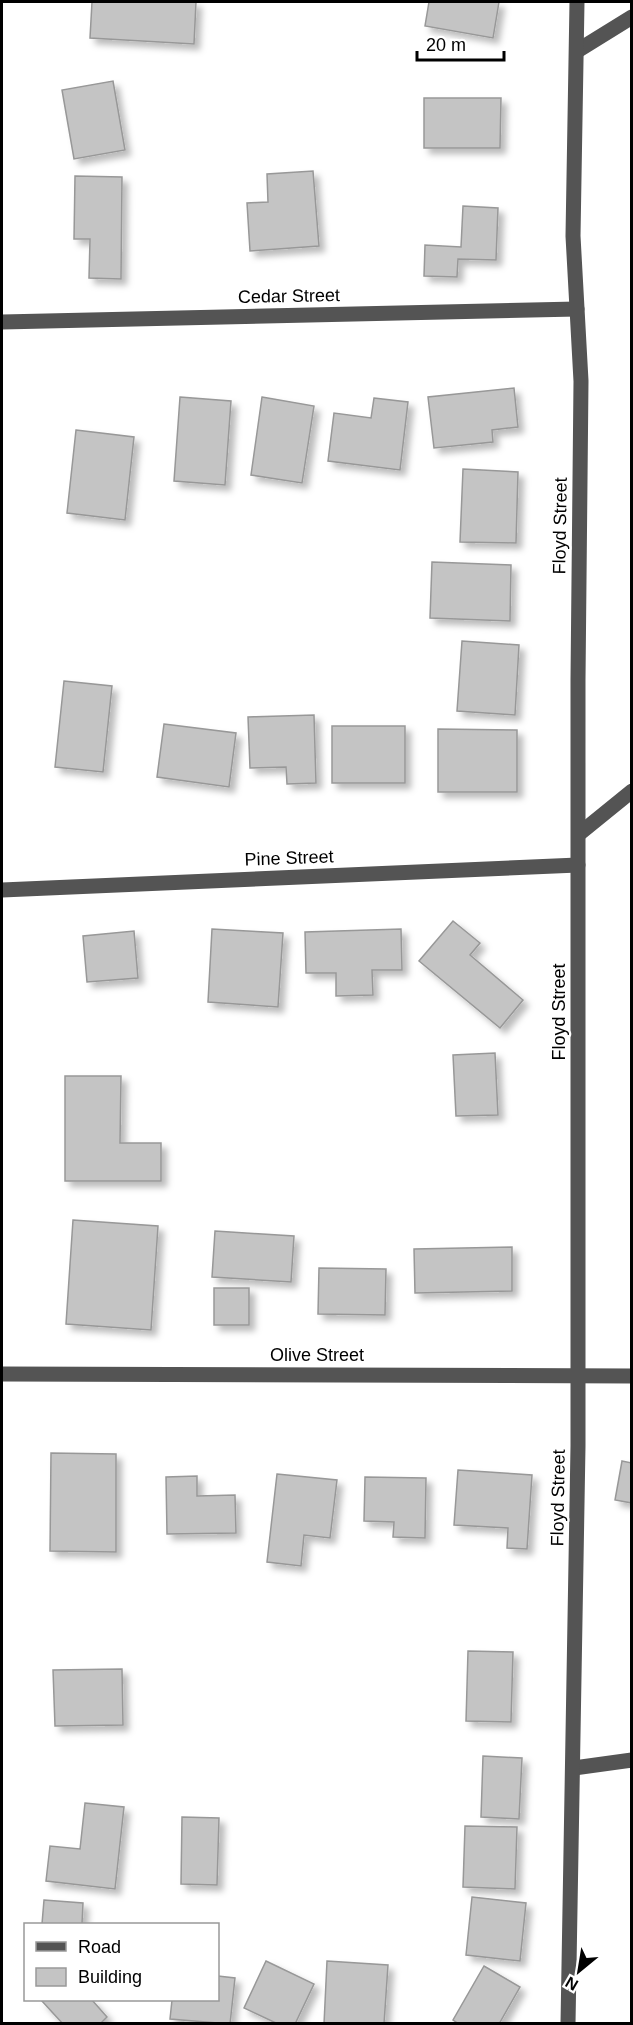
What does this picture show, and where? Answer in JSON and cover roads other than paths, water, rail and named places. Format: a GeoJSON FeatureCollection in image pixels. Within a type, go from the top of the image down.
{"type":"FeatureCollection","features":[{"type":"Feature","properties":{"kind":"street","name":"Floyd Street"},"geometry":{"type":"LineString","coordinates":[[568,2024],[574,1768],[577,1376],[581,381],[573,236],[577,2]]}},
{"type":"Feature","properties":{"kind":"street"},"geometry":{"type":"LineString","coordinates":[[577,51],[632,18]]}},
{"type":"Feature","properties":{"kind":"street","name":"Cedar Street"},"geometry":{"type":"LineString","coordinates":[[2,322],[577,309]]}},
{"type":"Feature","properties":{"kind":"street"},"geometry":{"type":"LineString","coordinates":[[579,834],[632,791]]}},
{"type":"Feature","properties":{"kind":"street","name":"Pine Street"},"geometry":{"type":"LineString","coordinates":[[2,890],[579,865]]}},
{"type":"Feature","properties":{"kind":"street","name":"Olive Street"},"geometry":{"type":"LineString","coordinates":[[2,1374],[632,1376]]}},
{"type":"Feature","properties":{"kind":"street"},"geometry":{"type":"LineString","coordinates":[[574,1768],[632,1760]]}}]}
